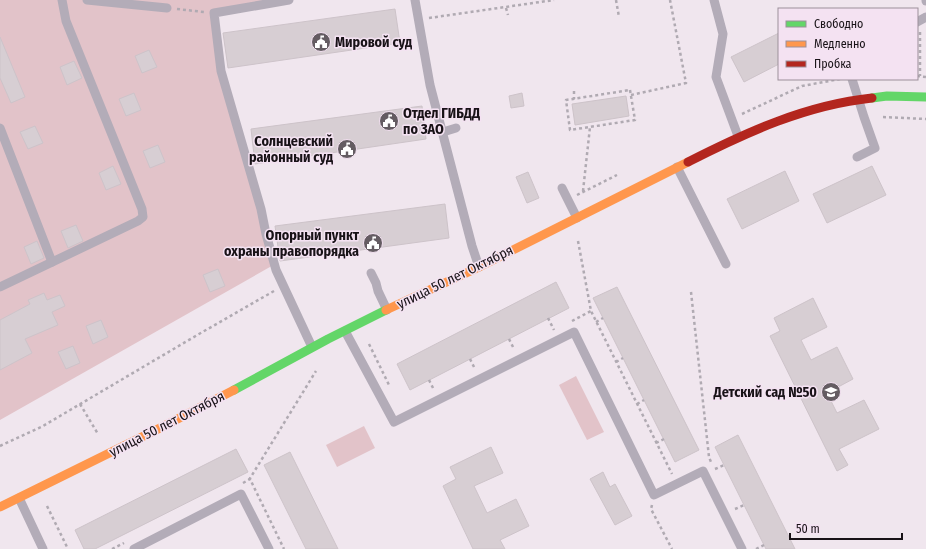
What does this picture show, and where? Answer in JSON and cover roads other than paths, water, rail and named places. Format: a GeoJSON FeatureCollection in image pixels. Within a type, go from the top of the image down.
{"type":"FeatureCollection","features":[{"type":"Feature","properties":{"kind":"street","name":"улица 50 лет Октября"},"geometry":{"type":"LineString","coordinates":[[1,505],[19,498],[216,400],[312,347],[479,267],[738,136],[823,105],[858,98],[899,96],[926,97]]}},
{"type":"Feature","properties":{"kind":"lane"},"geometry":{"type":"LineString","coordinates":[[0,287],[138,221],[142,217],[142,209],[66,21],[62,0]]}},
{"type":"Feature","properties":{"kind":"lane"},"geometry":{"type":"LineString","coordinates":[[87,0],[167,8]]}},
{"type":"Feature","properties":{"kind":"lane"},"geometry":{"type":"LineString","coordinates":[[289,0],[214,13],[221,71],[261,209],[276,270],[312,347]]}},
{"type":"Feature","properties":{"kind":"lane"},"geometry":{"type":"LineString","coordinates":[[416,0],[430,85],[472,246],[479,267]]}},
{"type":"Feature","properties":{"kind":"lane"},"geometry":{"type":"LineString","coordinates":[[714,0],[723,34],[716,77],[738,136]]}},
{"type":"Feature","properties":{"kind":"lane"},"geometry":{"type":"LineString","coordinates":[[852,80],[875,148],[857,157]]}},
{"type":"Feature","properties":{"kind":"lane"},"geometry":{"type":"LineString","coordinates":[[0,128],[52,262]]}},
{"type":"Feature","properties":{"kind":"lane"},"geometry":{"type":"LineString","coordinates":[[443,132],[456,128]]}},
{"type":"Feature","properties":{"kind":"lane"},"geometry":{"type":"LineString","coordinates":[[677,167],[726,264]]}},
{"type":"Feature","properties":{"kind":"lane"},"geometry":{"type":"LineString","coordinates":[[562,188],[569,199],[577,218]]}},
{"type":"Feature","properties":{"kind":"lane"},"geometry":{"type":"LineString","coordinates":[[371,273],[387,310]]}},
{"type":"Feature","properties":{"kind":"lane"},"geometry":{"type":"LineString","coordinates":[[345,331],[394,422],[574,332],[654,495],[703,471],[742,549]]}},
{"type":"Feature","properties":{"kind":"lane"},"geometry":{"type":"LineString","coordinates":[[134,549],[241,494],[269,549]]}},
{"type":"Feature","properties":{"kind":"lane"},"geometry":{"type":"LineString","coordinates":[[19,498],[43,549]]}},
{"type":"Feature","properties":{"kind":"place","name":"Мировой суд"},"geometry":{"type":"Point","coordinates":[321,42]}},
{"type":"Feature","properties":{"kind":"place","name":"Отдел ГИБДД по ЗАО"},"geometry":{"type":"Point","coordinates":[389,121]}},
{"type":"Feature","properties":{"kind":"place","name":"Солнцевский районный суд"},"geometry":{"type":"Point","coordinates":[347,149]}},
{"type":"Feature","properties":{"kind":"place","name":"Опорный пункт охраны правопорядка"},"geometry":{"type":"Point","coordinates":[373,243]}},
{"type":"Feature","properties":{"kind":"place","name":"Детский сад №50"},"geometry":{"type":"Point","coordinates":[831,392]}}]}
